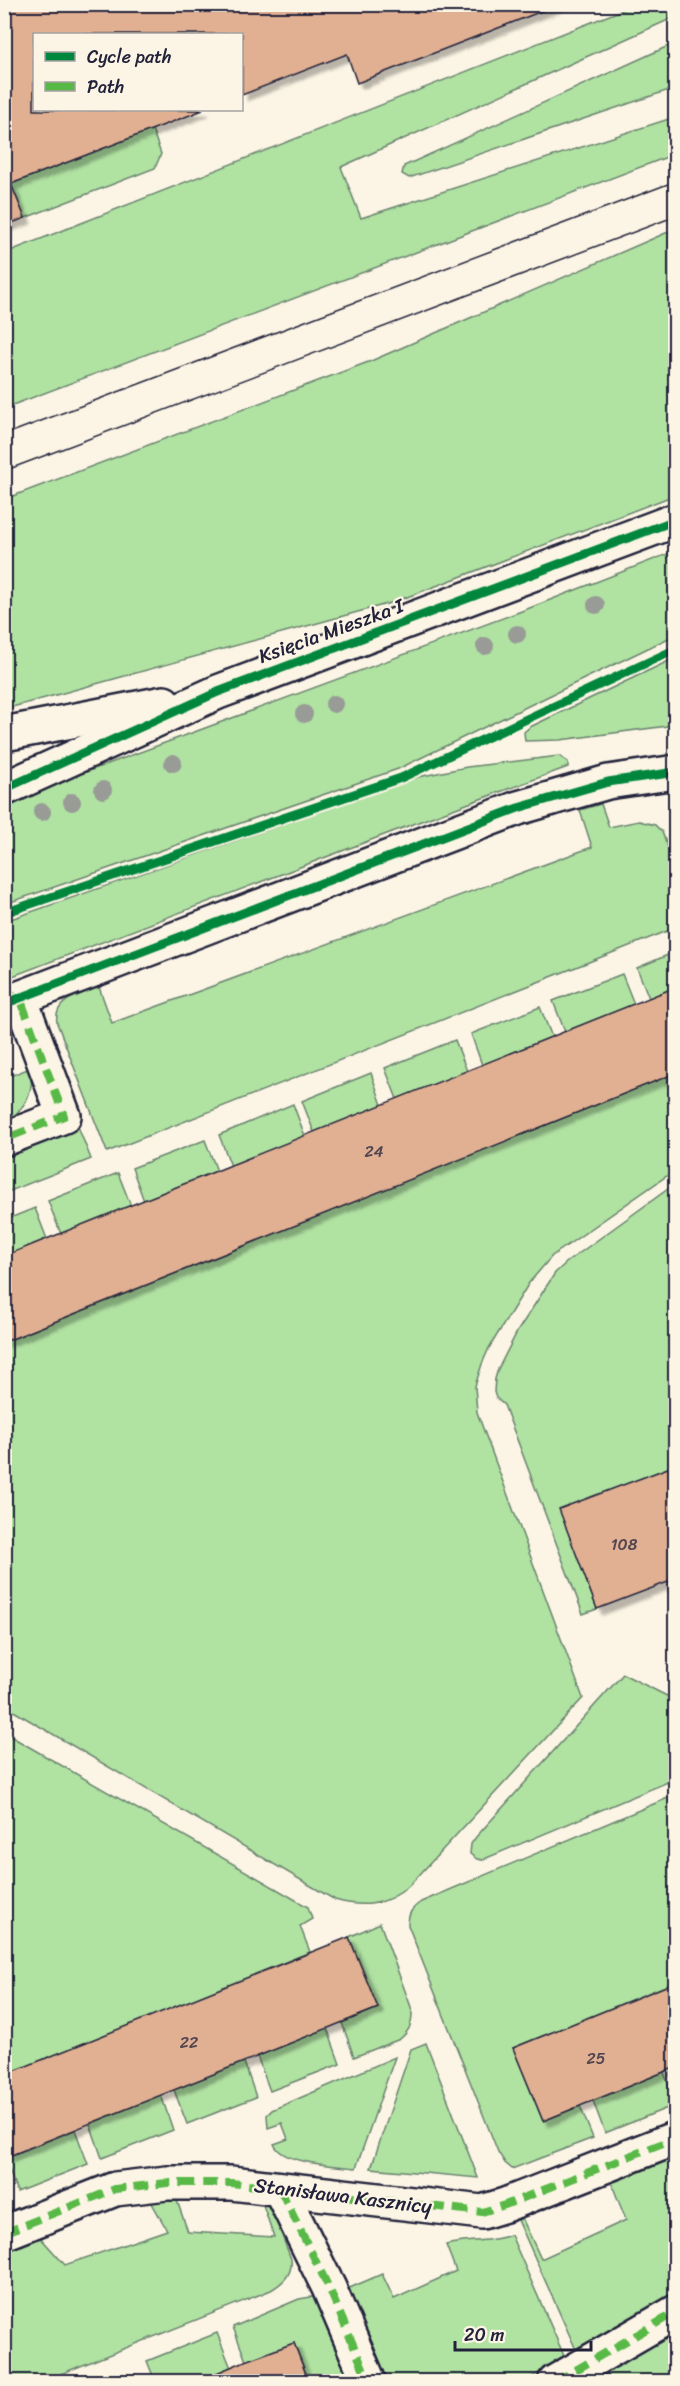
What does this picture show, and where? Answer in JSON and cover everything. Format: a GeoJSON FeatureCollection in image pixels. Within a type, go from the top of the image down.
{"type":"FeatureCollection","features":[{"type":"Feature","properties":{"kind":"street","name":"Księcia Mieszka I"},"geometry":{"type":"LineString","coordinates":[[4,789],[218,692],[675,520]]}},
{"type":"Feature","properties":{"kind":"street","name":"Księcia Mieszka I"},"geometry":{"type":"LineString","coordinates":[[4,734],[218,692]]}},
{"type":"Feature","properties":{"kind":"street"},"geometry":{"type":"LineString","coordinates":[[4,1139],[64,1116],[12,1001],[518,808],[608,782],[675,772]]}},
{"type":"Feature","properties":{"kind":"street","name":"Stanisława Kasznicy"},"geometry":{"type":"LineString","coordinates":[[4,2233],[115,2189],[167,2183],[231,2183],[482,2212],[675,2138]]}},
{"type":"Feature","properties":{"kind":"street"},"geometry":{"type":"LineString","coordinates":[[280,2188],[329,2288],[369,2382]]}},
{"type":"Feature","properties":{"kind":"street"},"geometry":{"type":"LineString","coordinates":[[555,2382],[675,2312]]}},
{"type":"Feature","properties":{"kind":"green space"},"geometry":{"type":"Polygon","coordinates":[[[635,5],[675,5],[675,17],[341,167],[361,218],[675,117],[675,154],[5,408],[5,253],[635,5]]]}},
{"type":"Feature","properties":{"kind":"green space"},"geometry":{"type":"Polygon","coordinates":[[[675,43],[675,88],[409,178],[402,174],[404,166],[675,43]]]}},
{"type":"Feature","properties":{"kind":"green space"},"geometry":{"type":"Polygon","coordinates":[[[152,129],[161,154],[155,168],[25,218],[11,184],[152,129]]]}},
{"type":"Feature","properties":{"kind":"green space"},"geometry":{"type":"Polygon","coordinates":[[[675,229],[675,495],[394,602],[5,709],[5,499],[371,361],[675,229]]]}},
{"type":"Feature","properties":{"kind":"green space"},"geometry":{"type":"Polygon","coordinates":[[[675,551],[675,635],[398,769],[5,904],[5,802],[527,609],[675,551]]]}},
{"type":"Feature","properties":{"kind":"green space"},"geometry":{"type":"Polygon","coordinates":[[[675,658],[675,725],[560,740],[525,741],[524,732],[530,727],[675,658]]]}},
{"type":"Feature","properties":{"kind":"green space"},"geometry":{"type":"Polygon","coordinates":[[[559,756],[568,762],[568,767],[5,979],[5,921],[418,777],[467,767],[559,756]]]}},
{"type":"Feature","properties":{"kind":"green space"},"geometry":{"type":"Polygon","coordinates":[[[601,804],[609,827],[639,821],[655,825],[662,832],[675,866],[675,928],[107,1152],[57,1023],[59,1008],[64,1003],[77,995],[99,987],[112,1023],[592,847],[580,810],[601,804]]]}},
{"type":"Feature","properties":{"kind":"green space"},"geometry":{"type":"Polygon","coordinates":[[[675,952],[675,987],[649,998],[637,968],[675,952]]]}},
{"type":"Feature","properties":{"kind":"green space"},"geometry":{"type":"Polygon","coordinates":[[[622,974],[634,1004],[565,1032],[553,1001],[622,974]]]}},
{"type":"Feature","properties":{"kind":"green space"},"geometry":{"type":"Polygon","coordinates":[[[540,1007],[552,1037],[482,1065],[471,1034],[540,1007]]]}},
{"type":"Feature","properties":{"kind":"green space"},"geometry":{"type":"Polygon","coordinates":[[[455,1040],[467,1071],[397,1099],[385,1068],[455,1040]]]}},
{"type":"Feature","properties":{"kind":"green space"},"geometry":{"type":"Polygon","coordinates":[[[30,1068],[31,1085],[27,1099],[18,1112],[5,1124],[5,1078],[30,1068]]]}},
{"type":"Feature","properties":{"kind":"green space"},"geometry":{"type":"Polygon","coordinates":[[[371,1073],[382,1105],[314,1132],[302,1101],[371,1073]]]}},
{"type":"Feature","properties":{"kind":"green space"},"geometry":{"type":"Polygon","coordinates":[[[675,1073],[675,1170],[552,1256],[529,1283],[489,1348],[475,1386],[477,1412],[583,1698],[409,1886],[392,1898],[374,1903],[355,1904],[335,1900],[5,1706],[5,1342],[675,1073]]]}},
{"type":"Feature","properties":{"kind":"green space"},"geometry":{"type":"Polygon","coordinates":[[[293,1104],[305,1136],[231,1166],[219,1135],[293,1104]]]}},
{"type":"Feature","properties":{"kind":"green space"},"geometry":{"type":"Polygon","coordinates":[[[77,1124],[91,1159],[5,1193],[5,1153],[77,1124]]]}},
{"type":"Feature","properties":{"kind":"green space"},"geometry":{"type":"Polygon","coordinates":[[[205,1140],[217,1171],[144,1201],[132,1168],[205,1140]]]}},
{"type":"Feature","properties":{"kind":"green space"},"geometry":{"type":"Polygon","coordinates":[[[118,1173],[131,1206],[61,1234],[48,1201],[118,1173]]]}},
{"type":"Feature","properties":{"kind":"green space"},"geometry":{"type":"Polygon","coordinates":[[[675,1184],[675,1465],[560,1510],[597,1609],[583,1614],[504,1405],[496,1398],[495,1379],[517,1332],[555,1273],[675,1184]]]}},
{"type":"Feature","properties":{"kind":"green space"},"geometry":{"type":"Polygon","coordinates":[[[35,1208],[47,1239],[5,1256],[5,1220],[35,1208]]]}},
{"type":"Feature","properties":{"kind":"green space"},"geometry":{"type":"Polygon","coordinates":[[[623,1674],[675,1700],[675,1779],[482,1860],[470,1854],[471,1844],[476,1837],[623,1674]]]}},
{"type":"Feature","properties":{"kind":"green space"},"geometry":{"type":"Polygon","coordinates":[[[5,1733],[308,1907],[312,1919],[300,1926],[310,1952],[5,2075],[5,1733]]]}},
{"type":"Feature","properties":{"kind":"green space"},"geometry":{"type":"Polygon","coordinates":[[[675,1795],[675,1982],[513,2048],[543,2121],[580,2106],[593,2138],[512,2169],[498,2152],[408,1925],[410,1914],[421,1902],[675,1795]]]}},
{"type":"Feature","properties":{"kind":"green space"},"geometry":{"type":"Polygon","coordinates":[[[380,1923],[411,2007],[411,2021],[409,2029],[400,2039],[354,2057],[342,2023],[378,2008],[349,1937],[380,1923]]]}},
{"type":"Feature","properties":{"kind":"green space"},"geometry":{"type":"Polygon","coordinates":[[[327,2028],[340,2064],[270,2091],[257,2056],[327,2028]]]}},
{"type":"Feature","properties":{"kind":"green space"},"geometry":{"type":"Polygon","coordinates":[[[426,2043],[478,2178],[371,2168],[411,2049],[426,2043]]]}},
{"type":"Feature","properties":{"kind":"green space"},"geometry":{"type":"Polygon","coordinates":[[[395,2057],[356,2168],[311,2163],[279,2151],[274,2144],[288,2139],[282,2123],[268,2128],[267,2115],[272,2110],[395,2057]]]}},
{"type":"Feature","properties":{"kind":"green space"},"geometry":{"type":"Polygon","coordinates":[[[244,2062],[256,2097],[187,2124],[174,2090],[244,2062]]]}},
{"type":"Feature","properties":{"kind":"green space"},"geometry":{"type":"Polygon","coordinates":[[[664,2072],[675,2105],[605,2133],[593,2101],[664,2072]]]}},
{"type":"Feature","properties":{"kind":"green space"},"geometry":{"type":"Polygon","coordinates":[[[161,2095],[173,2130],[102,2158],[90,2124],[161,2095]]]}},
{"type":"Feature","properties":{"kind":"green space"},"geometry":{"type":"Polygon","coordinates":[[[75,2130],[88,2164],[17,2192],[5,2158],[75,2130]]]}},
{"type":"Feature","properties":{"kind":"green space"},"geometry":{"type":"Polygon","coordinates":[[[675,2157],[675,2294],[577,2352],[518,2220],[522,2218],[541,2259],[626,2220],[611,2182],[675,2157]]]}},
{"type":"Feature","properties":{"kind":"green space"},"geometry":{"type":"Polygon","coordinates":[[[174,2192],[188,2232],[274,2237],[261,2199],[269,2202],[291,2259],[286,2278],[271,2290],[43,2381],[5,2381],[4,2247],[37,2234],[65,2265],[167,2230],[148,2196],[174,2192]]]}},
{"type":"Feature","properties":{"kind":"green space"},"geometry":{"type":"Polygon","coordinates":[[[511,2235],[565,2358],[525,2381],[376,2381],[338,2293],[382,2274],[394,2299],[456,2271],[446,2245],[511,2235]]]}},
{"type":"Feature","properties":{"kind":"green space"},"geometry":{"type":"Polygon","coordinates":[[[320,2298],[361,2381],[309,2381],[294,2343],[246,2361],[233,2327],[299,2299],[320,2298]]]}},
{"type":"Feature","properties":{"kind":"green space"},"geometry":{"type":"Polygon","coordinates":[[[666,2330],[675,2346],[675,2371],[657,2381],[612,2381],[603,2365],[666,2330]]]}},
{"type":"Feature","properties":{"kind":"green space"},"geometry":{"type":"Polygon","coordinates":[[[217,2333],[231,2368],[195,2381],[155,2381],[147,2361],[217,2333]]]}},
{"type":"Feature","properties":{"kind":"building"},"geometry":{"type":"Polygon","coordinates":[[[4,4],[560,4],[357,83],[347,54],[243,95],[243,33],[33,33],[33,111],[200,111],[11,184],[25,218],[4,226],[4,4]]]}},
{"type":"Feature","properties":{"kind":"building"},"geometry":{"type":"Polygon","coordinates":[[[676,987],[676,1073],[4,1342],[4,1256],[676,987]]]}},
{"type":"Feature","properties":{"kind":"building"},"geometry":{"type":"Polygon","coordinates":[[[676,1465],[676,1579],[597,1609],[559,1509],[676,1465]]]}},
{"type":"Feature","properties":{"kind":"building"},"geometry":{"type":"Polygon","coordinates":[[[349,1937],[378,2008],[4,2158],[4,2075],[349,1937]]]}},
{"type":"Feature","properties":{"kind":"building"},"geometry":{"type":"Polygon","coordinates":[[[676,1982],[676,2067],[543,2121],[513,2048],[676,1982]]]}},
{"type":"Feature","properties":{"kind":"building"},"geometry":{"type":"Polygon","coordinates":[[[294,2343],[309,2382],[195,2382],[245,2361],[294,2343]]]}},
{"type":"Feature","properties":{"kind":"building"},"geometry":{"type":"Polygon","coordinates":[[[676,2371],[676,2382],[657,2382],[676,2371]]]}},
{"type":"Feature","properties":{"kind":"tram line"},"geometry":{"type":"LineString","coordinates":[[4,435],[676,181]]}},
{"type":"Feature","properties":{"kind":"tram line"},"geometry":{"type":"LineString","coordinates":[[4,471],[676,216]]}},
{"type":"Feature","properties":{"kind":"marked path"},"geometry":{"type":"LineString","coordinates":[[4,991],[20,998],[64,1116],[4,1139]]}},
{"type":"Feature","properties":{"kind":"marked path"},"geometry":{"type":"LineString","coordinates":[[4,2233],[115,2189],[167,2183],[231,2183],[482,2212],[676,2138]]}},
{"type":"Feature","properties":{"kind":"marked path"},"geometry":{"type":"LineString","coordinates":[[280,2189],[329,2288],[369,2382]]}},
{"type":"Feature","properties":{"kind":"marked path"},"geometry":{"type":"LineString","coordinates":[[555,2382],[676,2312]]}},
{"type":"Feature","properties":{"kind":"cycle path"},"geometry":{"type":"LineString","coordinates":[[4,789],[218,692],[676,520]]}},
{"type":"Feature","properties":{"kind":"cycle path"},"geometry":{"type":"LineString","coordinates":[[4,913],[401,778],[676,649]]}},
{"type":"Feature","properties":{"kind":"cycle path"},"geometry":{"type":"LineString","coordinates":[[4,1004],[518,808],[608,782],[676,772]]}}]}
